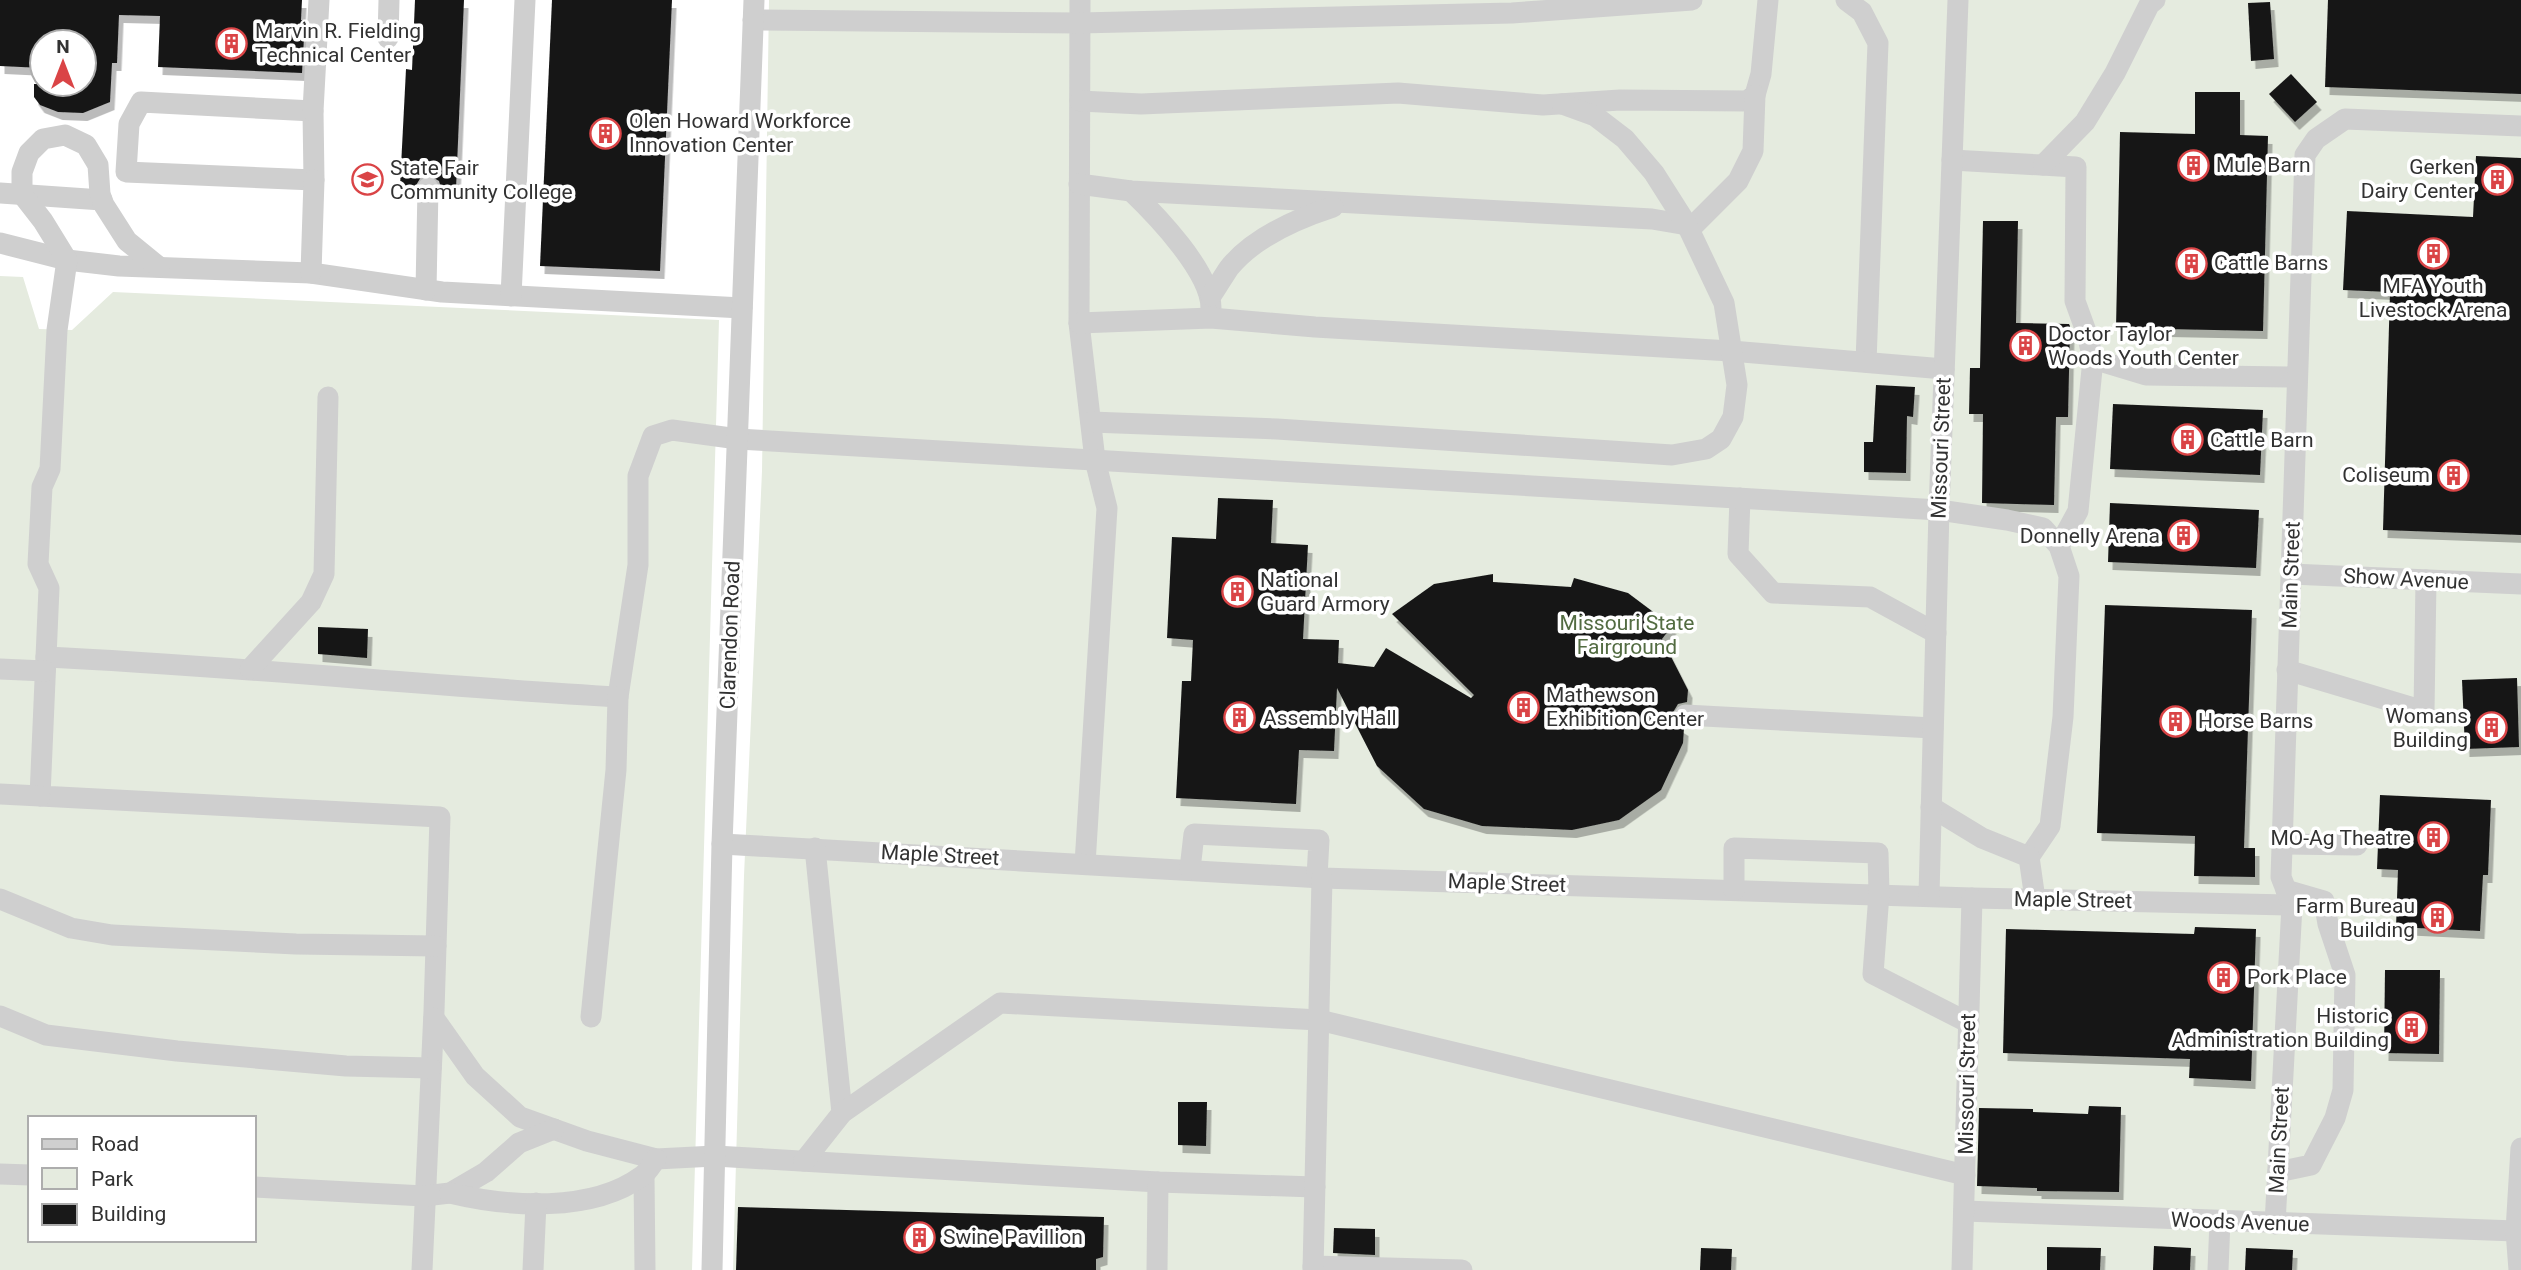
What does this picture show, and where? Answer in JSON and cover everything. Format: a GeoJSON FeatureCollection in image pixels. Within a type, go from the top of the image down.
{"type":"FeatureCollection","features":[{"type":"Feature","properties":{"kind":"street"},"geometry":{"type":"LineString","coordinates":[[311,273],[313,111],[319,0]]}},
{"type":"Feature","properties":{"kind":"street"},"geometry":{"type":"LineString","coordinates":[[388,38],[389,0]]}},
{"type":"Feature","properties":{"kind":"street"},"geometry":{"type":"LineString","coordinates":[[511,296],[525,0]]}},
{"type":"Feature","properties":{"kind":"street"},"geometry":{"type":"LineString","coordinates":[[1080,0],[1079,323],[1096,460],[1107,509],[1085,864]]}},
{"type":"Feature","properties":{"kind":"street"},"geometry":{"type":"LineString","coordinates":[[754,10],[1080,23],[1512,13],[1692,0]]}},
{"type":"Feature","properties":{"kind":"street"},"geometry":{"type":"LineString","coordinates":[[1079,184],[1131,191],[1652,219],[1693,226],[1738,181],[1754,150],[1755,95],[1761,74],[1768,0]]}},
{"type":"Feature","properties":{"kind":"street"},"geometry":{"type":"LineString","coordinates":[[1846,0],[1862,12],[1878,43],[1866,362]]}},
{"type":"Feature","properties":{"kind":"street","name":"Missouri Street"},"geometry":{"type":"LineString","coordinates":[[1929,895],[1939,510],[1958,0]]}},
{"type":"Feature","properties":{"kind":"street"},"geometry":{"type":"LineString","coordinates":[[2043,165],[2085,122],[2115,73],[2149,5],[2155,0]]}},
{"type":"Feature","properties":{"kind":"street","name":"Clarendon Road"},"geometry":{"type":"LineString","coordinates":[[712,1270],[722,844],[754,10]]}},
{"type":"Feature","properties":{"kind":"street"},"geometry":{"type":"LineString","coordinates":[[1080,100],[1141,104],[1398,93],[1562,104],[1620,100],[1747,100],[1755,95]]}},
{"type":"Feature","properties":{"kind":"street"},"geometry":{"type":"LineString","coordinates":[[313,111],[141,102],[129,124],[126,172],[314,180]]}},
{"type":"Feature","properties":{"kind":"street"},"geometry":{"type":"LineString","coordinates":[[1091,422],[1277,429],[1672,455],[1706,449],[1721,439],[1733,417],[1737,385],[1724,303],[1687,225],[1654,173],[1625,139],[1595,116],[1562,104]]}},
{"type":"Feature","properties":{"kind":"street","name":"Main Street"},"geometry":{"type":"LineString","coordinates":[[2276,1224],[2289,897],[2281,877],[2305,155],[2316,139],[2345,119],[2521,125]]}},
{"type":"Feature","properties":{"kind":"street"},"geometry":{"type":"LineString","coordinates":[[40,796],[48,588],[38,564],[41,500],[42,487],[50,469],[57,330],[67,260],[43,221],[22,194],[22,172],[29,153],[43,139],[65,135],[86,145],[98,165],[102,200],[127,241],[159,267]]}},
{"type":"Feature","properties":{"kind":"street"},"geometry":{"type":"LineString","coordinates":[[1952,160],[2076,167],[2074,301],[2093,359],[2078,511],[2059,546]]}},
{"type":"Feature","properties":{"kind":"street"},"geometry":{"type":"LineString","coordinates":[[426,290],[428,188]]}},
{"type":"Feature","properties":{"kind":"street"},"geometry":{"type":"LineString","coordinates":[[1131,191],[1156,215],[1184,249],[1211,296],[1211,318]]}},
{"type":"Feature","properties":{"kind":"street"},"geometry":{"type":"LineString","coordinates":[[0,193],[102,200]]}},
{"type":"Feature","properties":{"kind":"street"},"geometry":{"type":"LineString","coordinates":[[1211,296],[1230,267],[1252,247],[1297,219],[1344,203]]}},
{"type":"Feature","properties":{"kind":"street"},"geometry":{"type":"LineString","coordinates":[[0,243],[67,260],[119,266],[311,273],[426,290],[741,308]]}},
{"type":"Feature","properties":{"kind":"street"},"geometry":{"type":"LineString","coordinates":[[1079,323],[1211,318],[1329,328],[1731,351],[1944,369]]}},
{"type":"Feature","properties":{"kind":"street"},"geometry":{"type":"LineString","coordinates":[[2093,359],[2146,375],[2298,377]]}},
{"type":"Feature","properties":{"kind":"street"},"geometry":{"type":"LineString","coordinates":[[250,669],[311,602],[324,575],[328,397]]}},
{"type":"Feature","properties":{"kind":"street"},"geometry":{"type":"LineString","coordinates":[[591,1017],[616,770],[618,697],[638,565],[638,476],[653,436],[672,430],[738,439],[1939,510],[2043,528],[2059,546],[2069,576],[2063,717],[2050,827],[2029,857],[2035,899]]}},
{"type":"Feature","properties":{"kind":"street"},"geometry":{"type":"LineString","coordinates":[[1740,498],[1738,554],[1773,593],[1870,597],[1936,633]]}},
{"type":"Feature","properties":{"kind":"street","name":"Show Avenue"},"geometry":{"type":"LineString","coordinates":[[2291,574],[2521,584]]}},
{"type":"Feature","properties":{"kind":"street"},"geometry":{"type":"LineString","coordinates":[[2287,670],[2424,711],[2426,580]]}},
{"type":"Feature","properties":{"kind":"street"},"geometry":{"type":"LineString","coordinates":[[0,669],[45,664],[250,669],[451,687],[618,697]]}},
{"type":"Feature","properties":{"kind":"street"},"geometry":{"type":"LineString","coordinates":[[1685,715],[1933,728]]}},
{"type":"Feature","properties":{"kind":"street"},"geometry":{"type":"LineString","coordinates":[[0,794],[440,817],[422,1270]]}},
{"type":"Feature","properties":{"kind":"street"},"geometry":{"type":"LineString","coordinates":[[1931,807],[1982,838],[2029,857]]}},
{"type":"Feature","properties":{"kind":"street"},"geometry":{"type":"LineString","coordinates":[[1190,869],[1194,834],[1320,840],[1313,1268],[1462,1270]]}},
{"type":"Feature","properties":{"kind":"street","name":"Maple Street"},"geometry":{"type":"LineString","coordinates":[[722,844],[1320,877],[1972,898],[2289,897],[2324,901],[2328,924],[2345,975],[2343,1090],[2335,1118],[2311,1165],[2278,1172]]}},
{"type":"Feature","properties":{"kind":"street"},"geometry":{"type":"LineString","coordinates":[[2282,844],[2357,845]]}},
{"type":"Feature","properties":{"kind":"street"},"geometry":{"type":"LineString","coordinates":[[815,848],[842,1113]]}},
{"type":"Feature","properties":{"kind":"street"},"geometry":{"type":"LineString","coordinates":[[1734,890],[1734,848],[1878,853],[1879,894],[1873,974],[1969,1023]]}},
{"type":"Feature","properties":{"kind":"street","name":"Missouri Street"},"geometry":{"type":"LineString","coordinates":[[1962,1270],[1972,898]]}},
{"type":"Feature","properties":{"kind":"street"},"geometry":{"type":"LineString","coordinates":[[0,899],[71,928],[112,935],[296,944],[436,946]]}},
{"type":"Feature","properties":{"kind":"street"},"geometry":{"type":"LineString","coordinates":[[804,1161],[842,1113],[1000,1003],[1319,1020],[1965,1175]]}},
{"type":"Feature","properties":{"kind":"street"},"geometry":{"type":"LineString","coordinates":[[0,1016],[46,1034],[177,1051],[346,1066],[431,1068]]}},
{"type":"Feature","properties":{"kind":"street"},"geometry":{"type":"LineString","coordinates":[[434,1018],[475,1076],[520,1117],[650,1167]]}},
{"type":"Feature","properties":{"kind":"street"},"geometry":{"type":"LineString","coordinates":[[450,1193],[486,1172],[519,1143],[554,1129]]}},
{"type":"Feature","properties":{"kind":"street"},"geometry":{"type":"LineString","coordinates":[[2519,1270],[2516,1231],[2521,1148]]}},
{"type":"Feature","properties":{"kind":"street"},"geometry":{"type":"LineString","coordinates":[[256,1187],[425,1196],[450,1193],[480,1200],[558,1204],[598,1198],[650,1167],[715,1156],[1158,1182],[1315,1187]]}},
{"type":"Feature","properties":{"kind":"street"},"geometry":{"type":"LineString","coordinates":[[645,1270],[650,1167]]}},
{"type":"Feature","properties":{"kind":"street"},"geometry":{"type":"LineString","coordinates":[[0,1174],[28,1175]]}},
{"type":"Feature","properties":{"kind":"street"},"geometry":{"type":"LineString","coordinates":[[1157,1270],[1158,1182]]}},
{"type":"Feature","properties":{"kind":"street"},"geometry":{"type":"LineString","coordinates":[[533,1270],[536,1203]]}},
{"type":"Feature","properties":{"kind":"street","name":"Woods Avenue"},"geometry":{"type":"LineString","coordinates":[[1964,1211],[2516,1231]]}},
{"type":"Feature","properties":{"kind":"street"},"geometry":{"type":"LineString","coordinates":[[2218,1270],[2220,1221]]}},
{"type":"Feature","properties":{"kind":"green space","name":"Missouri State Fairground"},"geometry":{"type":"Polygon","coordinates":[[[769,0],[2521,0],[2521,1270],[733,1270],[744,876],[762,471],[769,0]]]}},
{"type":"Feature","properties":{"kind":"green space"},"geometry":{"type":"Polygon","coordinates":[[[0,276],[23,277],[39,329],[72,330],[113,292],[719,320],[692,1270],[0,1270],[0,276]]]}},
{"type":"Feature","properties":{"kind":"building"},"geometry":{"type":"Polygon","coordinates":[[[0,0],[302,0],[301,20],[305,20],[302,73],[158,67],[160,16],[119,15],[117,63],[112,63],[110,102],[83,113],[58,112],[40,105],[35,98],[98,98],[98,28],[28,28],[28,67],[0,66],[0,0]]]}},
{"type":"Feature","properties":{"kind":"building"},"geometry":{"type":"Polygon","coordinates":[[[415,0],[464,0],[456,189],[441,188],[439,181],[429,175],[421,177],[415,187],[400,186],[406,69],[412,70],[415,0]]]}},
{"type":"Feature","properties":{"kind":"building","name":"Olen Howard Workforce Innovation Center"},"geometry":{"type":"Polygon","coordinates":[[[552,0],[672,0],[660,271],[540,266],[552,0]]]}},
{"type":"Feature","properties":{"kind":"building"},"geometry":{"type":"Polygon","coordinates":[[[2328,0],[2521,0],[2521,94],[2325,87],[2328,0]]]}},
{"type":"Feature","properties":{"kind":"building"},"geometry":{"type":"Polygon","coordinates":[[[2270,2],[2274,59],[2251,61],[2248,3],[2270,2]]]}},
{"type":"Feature","properties":{"kind":"building"},"geometry":{"type":"Polygon","coordinates":[[[2291,74],[2317,102],[2295,122],[2269,94],[2291,74]]]}},
{"type":"Feature","properties":{"kind":"building","name":"Cattle Barns"},"geometry":{"type":"Polygon","coordinates":[[[2195,92],[2240,92],[2240,135],[2268,136],[2263,331],[2116,328],[2120,132],[2195,134],[2195,92]]]}},
{"type":"Feature","properties":{"kind":"building"},"geometry":{"type":"Polygon","coordinates":[[[2476,156],[2521,158],[2521,535],[2383,530],[2390,292],[2343,290],[2347,211],[2473,217],[2476,156]]]}},
{"type":"Feature","properties":{"kind":"building","name":"Doctor Taylor Woods Youth Center"},"geometry":{"type":"Polygon","coordinates":[[[1983,221],[2018,221],[2016,323],[2070,326],[2068,417],[2056,417],[2054,505],[1982,503],[1983,414],[1969,414],[1970,368],[1980,368],[1983,221]]]}},
{"type":"Feature","properties":{"kind":"building"},"geometry":{"type":"Polygon","coordinates":[[[1876,385],[1915,387],[1913,417],[1907,416],[1906,473],[1864,472],[1864,442],[1873,442],[1876,385]]]}},
{"type":"Feature","properties":{"kind":"building","name":"Cattle Barn"},"geometry":{"type":"Polygon","coordinates":[[[2113,404],[2263,410],[2260,475],[2110,469],[2113,404]]]}},
{"type":"Feature","properties":{"kind":"building","name":"Mathewson Exhibition Center"},"geometry":{"type":"Polygon","coordinates":[[[1218,498],[1273,500],[1271,543],[1308,545],[1303,639],[1339,640],[1338,663],[1374,667],[1386,648],[1471,698],[1474,695],[1392,614],[1434,584],[1493,574],[1493,582],[1571,587],[1574,578],[1628,593],[1672,626],[1662,639],[1688,690],[1687,702],[1678,704],[1672,714],[1674,722],[1684,728],[1683,743],[1661,790],[1619,820],[1572,830],[1482,826],[1424,809],[1377,766],[1337,688],[1334,751],[1299,750],[1296,804],[1176,798],[1182,681],[1191,681],[1193,640],[1167,638],[1172,537],[1216,539],[1218,498]]]}},
{"type":"Feature","properties":{"kind":"building","name":"Donnelly Arena"},"geometry":{"type":"Polygon","coordinates":[[[2110,503],[2259,510],[2256,568],[2108,562],[2110,503]]]}},
{"type":"Feature","properties":{"kind":"building","name":"Horse Barns"},"geometry":{"type":"Polygon","coordinates":[[[2105,605],[2252,610],[2244,848],[2255,848],[2255,877],[2194,876],[2195,836],[2097,833],[2105,605]]]}},
{"type":"Feature","properties":{"kind":"building"},"geometry":{"type":"Polygon","coordinates":[[[318,627],[368,629],[367,658],[318,654],[318,627]]]}},
{"type":"Feature","properties":{"kind":"building","name":"Womans Building"},"geometry":{"type":"Polygon","coordinates":[[[2517,678],[2519,747],[2465,749],[2462,680],[2517,678]]]}},
{"type":"Feature","properties":{"kind":"building","name":"MO-Ag Theatre"},"geometry":{"type":"Polygon","coordinates":[[[2380,795],[2491,800],[2488,875],[2483,875],[2480,931],[2396,927],[2398,870],[2377,869],[2380,795]]]}},
{"type":"Feature","properties":{"kind":"building"},"geometry":{"type":"Polygon","coordinates":[[[2195,927],[2256,929],[2251,1081],[2189,1078],[2190,1059],[2003,1053],[2006,929],[2194,934],[2195,927]]]}},
{"type":"Feature","properties":{"kind":"building","name":"Historic Administration Building"},"geometry":{"type":"Polygon","coordinates":[[[2385,970],[2440,970],[2439,1054],[2384,1053],[2385,970]]]}},
{"type":"Feature","properties":{"kind":"building"},"geometry":{"type":"Polygon","coordinates":[[[1178,1102],[1207,1102],[1206,1146],[1178,1145],[1178,1102]]]}},
{"type":"Feature","properties":{"kind":"building"},"geometry":{"type":"Polygon","coordinates":[[[2089,1106],[2121,1107],[2119,1192],[2037,1191],[2037,1188],[1977,1186],[1979,1108],[2088,1114],[2089,1106]]]}},
{"type":"Feature","properties":{"kind":"building","name":"Swine Pavillion"},"geometry":{"type":"Polygon","coordinates":[[[738,1207],[1104,1217],[1103,1257],[1096,1259],[1096,1270],[736,1270],[738,1207]]]}},
{"type":"Feature","properties":{"kind":"building"},"geometry":{"type":"Polygon","coordinates":[[[1334,1228],[1375,1229],[1375,1255],[1333,1253],[1334,1228]]]}},
{"type":"Feature","properties":{"kind":"building"},"geometry":{"type":"Polygon","coordinates":[[[2154,1246],[2191,1248],[2190,1270],[2153,1270],[2154,1246]]]}},
{"type":"Feature","properties":{"kind":"building"},"geometry":{"type":"Polygon","coordinates":[[[2047,1247],[2101,1248],[2100,1270],[2047,1270],[2047,1247]]]}},
{"type":"Feature","properties":{"kind":"building"},"geometry":{"type":"Polygon","coordinates":[[[1701,1248],[1732,1249],[1731,1270],[1700,1270],[1701,1248]]]}},
{"type":"Feature","properties":{"kind":"building"},"geometry":{"type":"Polygon","coordinates":[[[2246,1248],[2293,1250],[2292,1270],[2245,1270],[2246,1248]]]}},
{"type":"Feature","properties":{"kind":"place","name":"Marvin R. Fielding Technical Center"},"geometry":{"type":"Point","coordinates":[232,43]}},
{"type":"Feature","properties":{"kind":"place","name":"Olen Howard Workforce Innovation Center"},"geometry":{"type":"Point","coordinates":[606,133]}},
{"type":"Feature","properties":{"kind":"place","name":"Mule Barn"},"geometry":{"type":"Point","coordinates":[2193,165]}},
{"type":"Feature","properties":{"kind":"place","name":"Gerken Dairy Center"},"geometry":{"type":"Point","coordinates":[2498,179]}},
{"type":"Feature","properties":{"kind":"place","name":"State Fair Community College"},"geometry":{"type":"Point","coordinates":[367,180]}},
{"type":"Feature","properties":{"kind":"place","name":"MFA Youth Livestock Arena"},"geometry":{"type":"Point","coordinates":[2433,254]}},
{"type":"Feature","properties":{"kind":"place","name":"Cattle Barns"},"geometry":{"type":"Point","coordinates":[2191,263]}},
{"type":"Feature","properties":{"kind":"place","name":"Doctor Taylor Woods Youth Center"},"geometry":{"type":"Point","coordinates":[2025,346]}},
{"type":"Feature","properties":{"kind":"place","name":"Cattle Barn"},"geometry":{"type":"Point","coordinates":[2187,440]}},
{"type":"Feature","properties":{"kind":"place","name":"Coliseum"},"geometry":{"type":"Point","coordinates":[2453,475]}},
{"type":"Feature","properties":{"kind":"place","name":"Donnelly Arena"},"geometry":{"type":"Point","coordinates":[2183,536]}},
{"type":"Feature","properties":{"kind":"place","name":"National Guard Armory"},"geometry":{"type":"Point","coordinates":[1237,592]}},
{"type":"Feature","properties":{"kind":"place","name":"Mathewson Exhibition Center"},"geometry":{"type":"Point","coordinates":[1523,707]}},
{"type":"Feature","properties":{"kind":"place","name":"Assembly Hall"},"geometry":{"type":"Point","coordinates":[1240,718]}},
{"type":"Feature","properties":{"kind":"place","name":"Horse Barns"},"geometry":{"type":"Point","coordinates":[2175,721]}},
{"type":"Feature","properties":{"kind":"place","name":"Womans Building"},"geometry":{"type":"Point","coordinates":[2491,728]}},
{"type":"Feature","properties":{"kind":"place","name":"MO-Ag Theatre"},"geometry":{"type":"Point","coordinates":[2434,838]}},
{"type":"Feature","properties":{"kind":"place","name":"Farm Bureau Building"},"geometry":{"type":"Point","coordinates":[2438,918]}},
{"type":"Feature","properties":{"kind":"place","name":"Pork Place"},"geometry":{"type":"Point","coordinates":[2224,977]}},
{"type":"Feature","properties":{"kind":"place","name":"Historic Administration Building"},"geometry":{"type":"Point","coordinates":[2412,1028]}},
{"type":"Feature","properties":{"kind":"place","name":"Swine Pavillion"},"geometry":{"type":"Point","coordinates":[920,1237]}}]}
